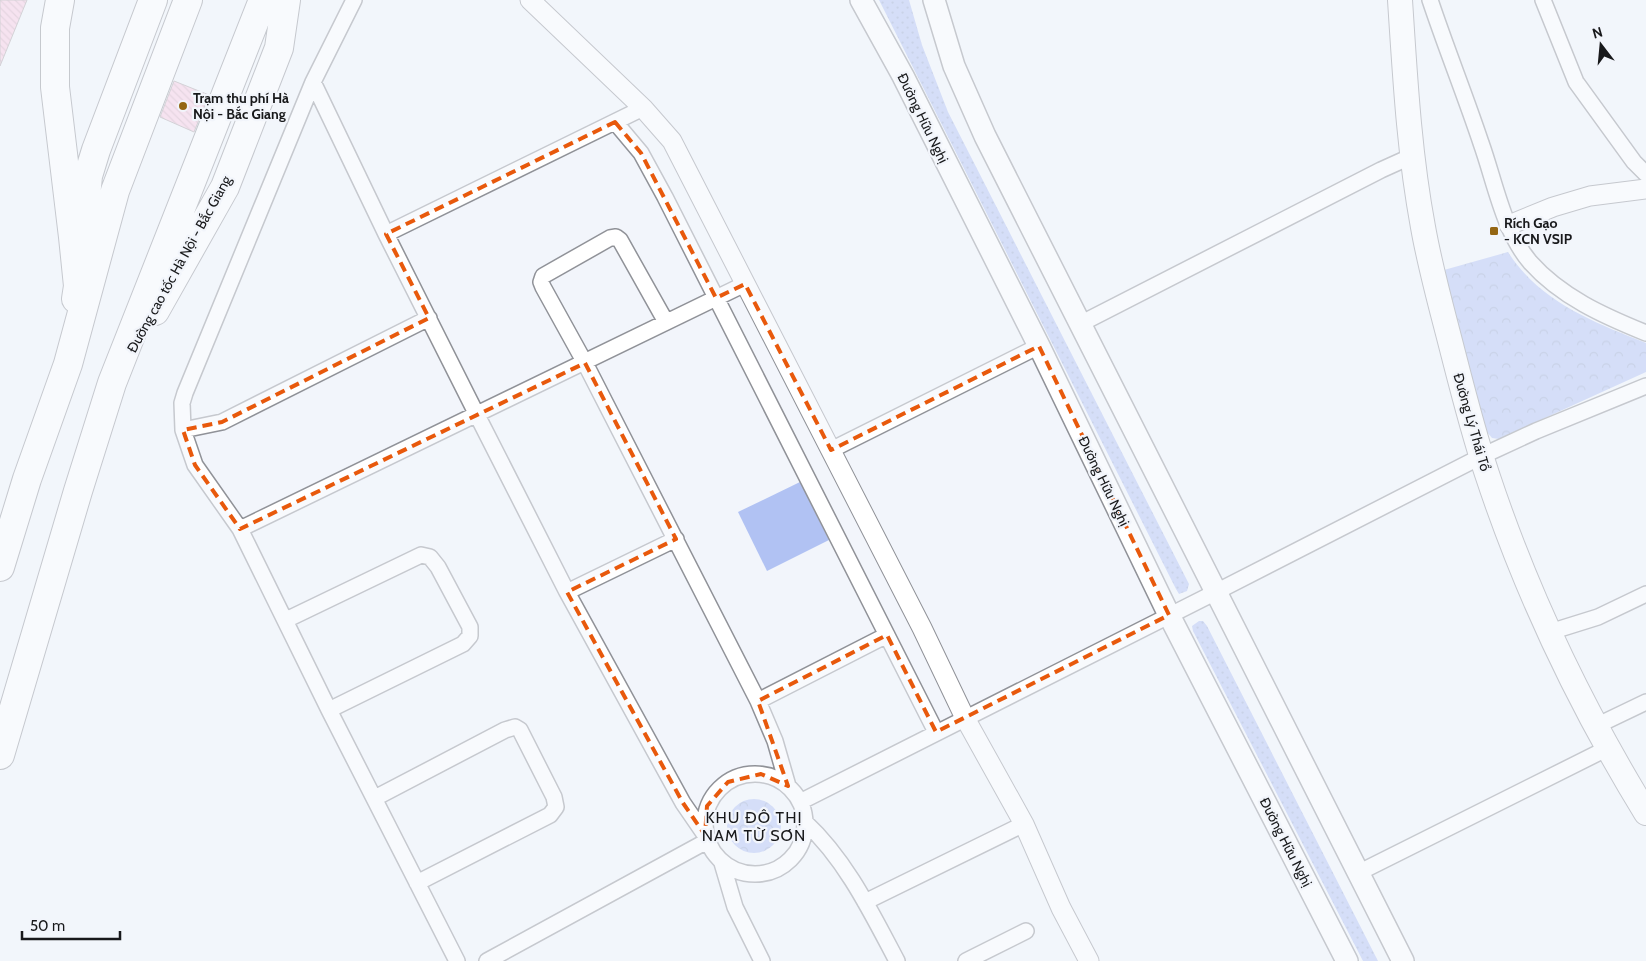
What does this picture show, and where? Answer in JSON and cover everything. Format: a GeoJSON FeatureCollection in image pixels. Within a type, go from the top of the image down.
{"type":"FeatureCollection","features":[{"type":"Feature","properties":{"kind":"highway"},"geometry":{"type":"LineString","coordinates":[[60,0],[55,28],[55,87],[78,286],[68,364]]}},
{"type":"Feature","properties":{"kind":"highway"},"geometry":{"type":"LineString","coordinates":[[92,272],[86,196],[88,176],[96,150],[153,0]]}},
{"type":"Feature","properties":{"kind":"highway"},"geometry":{"type":"LineString","coordinates":[[0,567],[27,479],[68,364],[115,191],[188,0]]}},
{"type":"Feature","properties":{"kind":"highway","name":"Đường cao tốc Hà Nội - Bắc Giang"},"geometry":{"type":"LineString","coordinates":[[0,755],[112,383],[262,0]]}},
{"type":"Feature","properties":{"kind":"highway","name":"Đường cao tốc Hà Nội - Bắc Giang"},"geometry":{"type":"LineString","coordinates":[[112,383],[222,194],[279,48],[286,0]]}},
{"type":"Feature","properties":{"kind":"main road","name":"Đường Hữu Nghị"},"geometry":{"type":"LineString","coordinates":[[861,0],[903,76],[1039,346],[1169,616],[1347,961]]}},
{"type":"Feature","properties":{"kind":"main road"},"geometry":{"type":"LineString","coordinates":[[934,0],[954,66],[969,101],[1403,961]]}},
{"type":"Feature","properties":{"kind":"main road","name":"Đường Lý Thái Tổ"},"geometry":{"type":"LineString","coordinates":[[1400,0],[1406,104],[1423,228],[1438,294],[1482,456],[1499,509],[1550,632],[1596,726],[1646,813]]}},
{"type":"Feature","properties":{"kind":"street"},"geometry":{"type":"LineString","coordinates":[[354,0],[313,82],[185,393],[182,403],[183,430],[195,465],[240,529],[456,961]]}},
{"type":"Feature","properties":{"kind":"street"},"geometry":{"type":"LineString","coordinates":[[530,0],[643,108],[672,140],[922,628],[965,718],[1024,824],[1062,908],[1089,961]]}},
{"type":"Feature","properties":{"kind":"street"},"geometry":{"type":"LineString","coordinates":[[1430,0],[1517,244],[1536,267],[1557,287],[1579,302],[1610,318],[1646,332]]}},
{"type":"Feature","properties":{"kind":"street"},"geometry":{"type":"LineString","coordinates":[[1543,0],[1576,82],[1634,162],[1646,174]]}},
{"type":"Feature","properties":{"kind":"street"},"geometry":{"type":"LineString","coordinates":[[313,82],[386,234],[567,592],[683,803],[706,838],[711,850],[722,863],[738,872],[765,874],[781,867],[794,855],[805,831],[805,822],[800,802],[788,786],[778,779],[761,774],[744,775],[728,782],[714,794],[707,806],[704,824],[706,838]]}},
{"type":"Feature","properties":{"kind":"street"},"geometry":{"type":"LineString","coordinates":[[386,234],[643,108]]}},
{"type":"Feature","properties":{"kind":"street"},"geometry":{"type":"LineString","coordinates":[[615,122],[641,152],[936,732]]}},
{"type":"Feature","properties":{"kind":"street"},"geometry":{"type":"LineString","coordinates":[[1080,324],[1380,170],[1412,156]]}},
{"type":"Feature","properties":{"kind":"street"},"geometry":{"type":"LineString","coordinates":[[1509,225],[1553,207],[1590,196],[1646,189]]}},
{"type":"Feature","properties":{"kind":"street"},"geometry":{"type":"LineString","coordinates":[[666,322],[620,240],[616,237],[610,238],[543,276],[541,282],[676,538],[758,701],[775,741],[788,786]]}},
{"type":"Feature","properties":{"kind":"street"},"geometry":{"type":"LineString","coordinates":[[240,529],[745,284]]}},
{"type":"Feature","properties":{"kind":"street"},"geometry":{"type":"LineString","coordinates":[[183,430],[222,422],[429,318]]}},
{"type":"Feature","properties":{"kind":"street"},"geometry":{"type":"LineString","coordinates":[[831,450],[1039,346]]}},
{"type":"Feature","properties":{"kind":"street"},"geometry":{"type":"LineString","coordinates":[[800,802],[1482,456],[1536,431],[1646,386]]}},
{"type":"Feature","properties":{"kind":"street"},"geometry":{"type":"LineString","coordinates":[[567,592],[676,538]]}},
{"type":"Feature","properties":{"kind":"street"},"geometry":{"type":"LineString","coordinates":[[286,620],[421,555],[430,557],[438,567],[470,627],[470,636],[463,644],[329,710]]}},
{"type":"Feature","properties":{"kind":"street"},"geometry":{"type":"LineString","coordinates":[[1550,632],[1598,617],[1646,594]]}},
{"type":"Feature","properties":{"kind":"street"},"geometry":{"type":"LineString","coordinates":[[758,701],[887,635]]}},
{"type":"Feature","properties":{"kind":"street"},"geometry":{"type":"LineString","coordinates":[[1596,726],[1646,702]]}},
{"type":"Feature","properties":{"kind":"street"},"geometry":{"type":"LineString","coordinates":[[375,798],[505,730],[515,727],[520,730],[554,797],[556,807],[550,815],[417,883]]}},
{"type":"Feature","properties":{"kind":"street"},"geometry":{"type":"LineString","coordinates":[[1358,873],[1608,748]]}},
{"type":"Feature","properties":{"kind":"street"},"geometry":{"type":"LineString","coordinates":[[805,822],[833,852],[865,902],[897,961]]}},
{"type":"Feature","properties":{"kind":"street"},"geometry":{"type":"LineString","coordinates":[[865,902],[1024,824]]}},
{"type":"Feature","properties":{"kind":"street"},"geometry":{"type":"LineString","coordinates":[[487,961],[706,838]]}},
{"type":"Feature","properties":{"kind":"street"},"geometry":{"type":"LineString","coordinates":[[722,863],[735,907],[762,961]]}},
{"type":"Feature","properties":{"kind":"street"},"geometry":{"type":"LineString","coordinates":[[966,961],[1026,931]]}},
{"type":"Feature","properties":{"kind":"highlighted area"},"geometry":{"type":"Polygon","coordinates":[[[615,122],[641,153],[716,298],[745,284],[831,450],[1039,346],[1169,615],[936,732],[887,635],[758,701],[788,786],[761,774],[728,782],[707,806],[705,835],[683,803],[567,592],[676,539],[585,363],[240,529],[195,465],[183,430],[222,422],[429,318],[386,234],[615,122]]]}},
{"type":"Feature","properties":{"kind":"green space"},"geometry":{"type":"Polygon","coordinates":[[[879,0],[909,0],[922,45],[948,112],[1189,584],[1187,591],[1179,594],[1176,589],[879,0]]]}},
{"type":"Feature","properties":{"kind":"green space"},"geometry":{"type":"Polygon","coordinates":[[[1508,252],[1521,269],[1552,297],[1587,318],[1646,343],[1646,372],[1499,439],[1492,438],[1487,432],[1461,344],[1444,270],[1508,252]]]}},
{"type":"Feature","properties":{"kind":"green space"},"geometry":{"type":"Polygon","coordinates":[[[800,482],[829,540],[767,571],[738,512],[800,482]]]}},
{"type":"Feature","properties":{"kind":"green space"},"geometry":{"type":"Polygon","coordinates":[[[1199,621],[1203,621],[1207,626],[1378,961],[1363,961],[1193,631],[1192,626],[1199,621]]]}},
{"type":"Feature","properties":{"kind":"green space"},"geometry":{"type":"Polygon","coordinates":[[[754,799],[764,801],[773,807],[779,816],[781,826],[779,836],[773,845],[764,851],[754,853],[744,851],[735,845],[729,836],[727,826],[729,816],[735,807],[744,801],[754,799]]]}},
{"type":"Feature","properties":{"kind":"building"},"geometry":{"type":"Polygon","coordinates":[[[0,0],[27,0],[0,66],[0,0]]]}},
{"type":"Feature","properties":{"kind":"building"},"geometry":{"type":"Polygon","coordinates":[[[174,81],[209,95],[194,132],[160,117],[174,81]]]}},
{"type":"Feature","properties":{"kind":"place","name":"Trạm thu phí Hà Nội - Bắc Giang"},"geometry":{"type":"Point","coordinates":[183,106]}},
{"type":"Feature","properties":{"kind":"place","name":"Rích Gạo - KCN VSIP"},"geometry":{"type":"Point","coordinates":[1494,231]}},
{"type":"Feature","properties":{"kind":"district","name":"KHU ĐÔ THỊ NAM TỪ SƠN"},"geometry":{"type":"Point","coordinates":[754,826]}}]}
